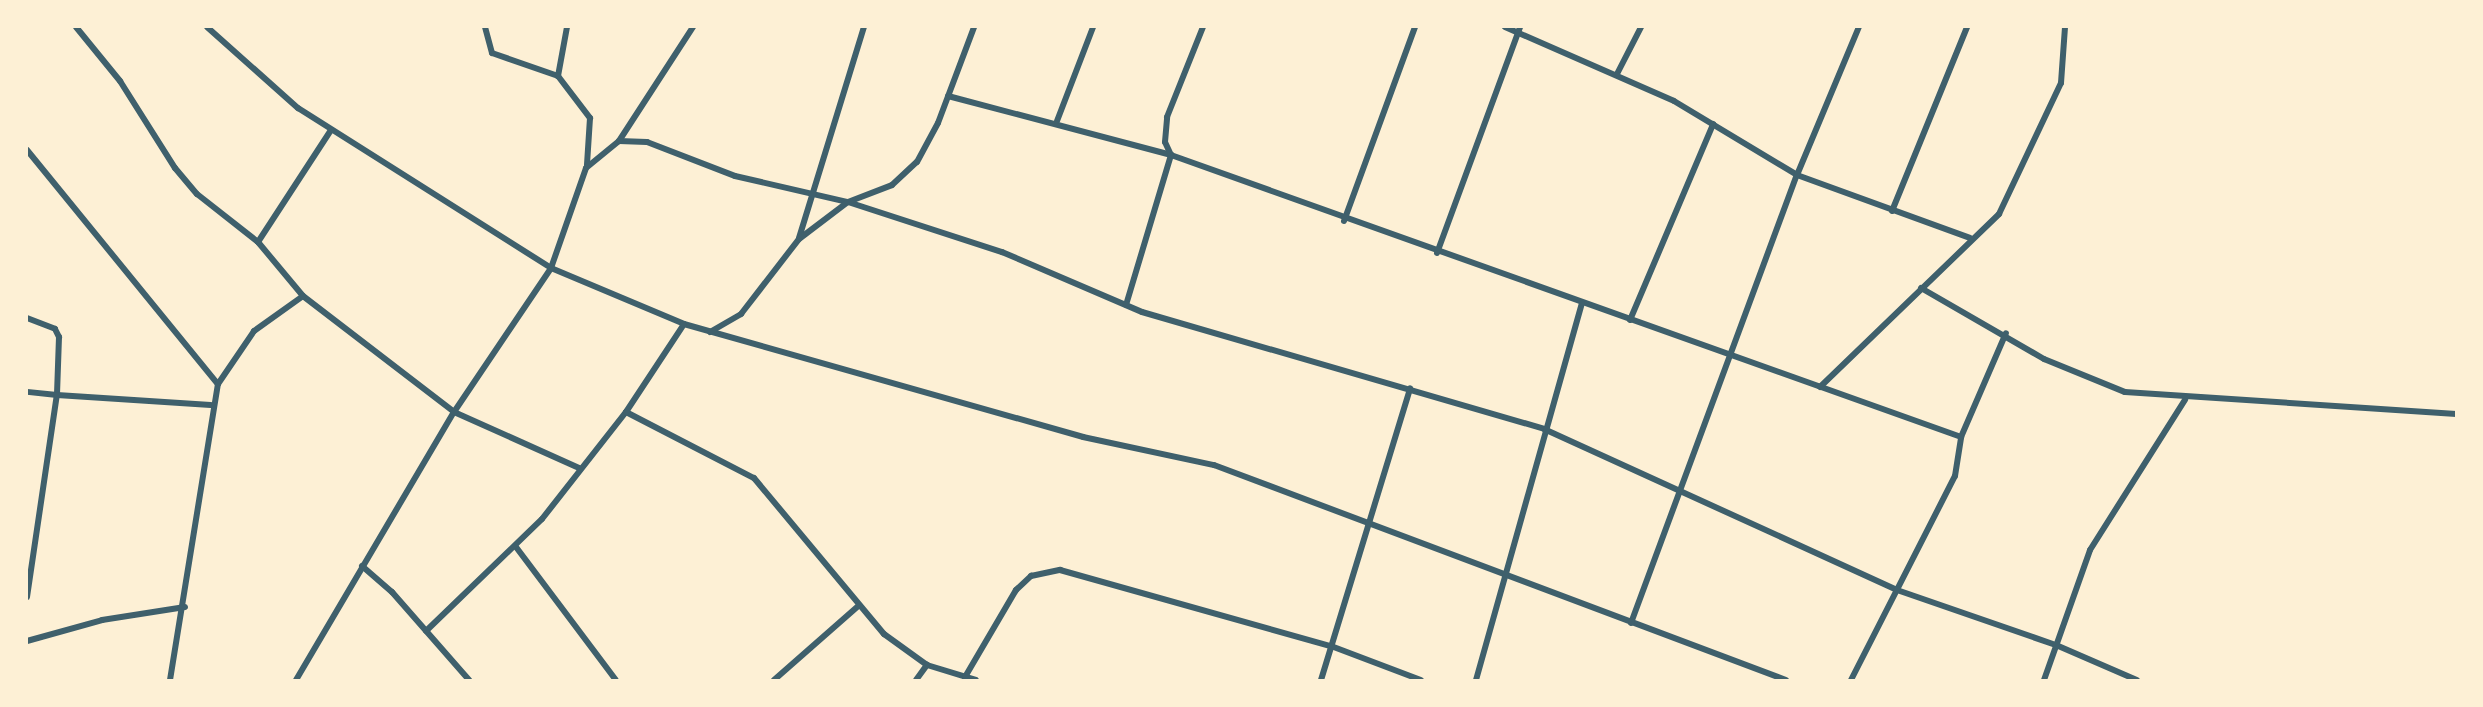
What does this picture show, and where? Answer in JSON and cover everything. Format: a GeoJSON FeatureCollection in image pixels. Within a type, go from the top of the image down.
{"type":"FeatureCollection","features":[{"type":"Feature","properties":{"kind":"street"},"geometry":{"type":"LineString","coordinates":[[76,27],[120,81],[175,168],[197,194],[258,242],[303,296],[454,412],[579,468]]}},
{"type":"Feature","properties":{"kind":"street"},"geometry":{"type":"LineString","coordinates":[[207,27],[298,108],[550,268],[684,324],[1083,437],[1214,465],[1367,525],[1786,680]]}},
{"type":"Feature","properties":{"kind":"street"},"geometry":{"type":"LineString","coordinates":[[296,680],[454,412],[550,268],[586,168],[593,128],[558,76],[492,53],[485,27]]}},
{"type":"Feature","properties":{"kind":"street"},"geometry":{"type":"LineString","coordinates":[[558,76],[567,27]]}},
{"type":"Feature","properties":{"kind":"street"},"geometry":{"type":"LineString","coordinates":[[586,168],[619,141],[693,27]]}},
{"type":"Feature","properties":{"kind":"street"},"geometry":{"type":"LineString","coordinates":[[799,239],[864,27]]}},
{"type":"Feature","properties":{"kind":"street"},"geometry":{"type":"LineString","coordinates":[[709,332],[741,314],[799,239],[848,202],[892,185],[917,162],[948,96],[974,27]]}},
{"type":"Feature","properties":{"kind":"street"},"geometry":{"type":"LineString","coordinates":[[1057,120],[1093,27]]}},
{"type":"Feature","properties":{"kind":"street"},"geometry":{"type":"LineString","coordinates":[[1126,305],[1171,155],[1165,142],[1167,117],[1203,27]]}},
{"type":"Feature","properties":{"kind":"street"},"geometry":{"type":"LineString","coordinates":[[1344,220],[1414,27]]}},
{"type":"Feature","properties":{"kind":"street"},"geometry":{"type":"LineString","coordinates":[[1505,27],[1519,30],[1617,74],[1713,124],[1797,175],[1970,238]]}},
{"type":"Feature","properties":{"kind":"street"},"geometry":{"type":"LineString","coordinates":[[1617,74],[1641,27]]}},
{"type":"Feature","properties":{"kind":"street"},"geometry":{"type":"LineString","coordinates":[[1631,623],[1678,486],[1797,175],[1859,27]]}},
{"type":"Feature","properties":{"kind":"street"},"geometry":{"type":"LineString","coordinates":[[1892,211],[1967,27]]}},
{"type":"Feature","properties":{"kind":"street"},"geometry":{"type":"LineString","coordinates":[[1820,387],[1970,238],[1999,214],[2047,121],[2061,83],[2065,27]]}},
{"type":"Feature","properties":{"kind":"street"},"geometry":{"type":"LineString","coordinates":[[1437,253],[1519,30]]}},
{"type":"Feature","properties":{"kind":"street"},"geometry":{"type":"LineString","coordinates":[[948,96],[1057,120],[1171,155],[1344,220],[1961,437]]}},
{"type":"Feature","properties":{"kind":"street"},"geometry":{"type":"LineString","coordinates":[[1630,320],[1713,124]]}},
{"type":"Feature","properties":{"kind":"street"},"geometry":{"type":"LineString","coordinates":[[258,242],[331,130]]}},
{"type":"Feature","properties":{"kind":"street"},"geometry":{"type":"LineString","coordinates":[[619,141],[647,142],[735,176],[848,202],[1002,252],[1126,305],[1544,429],[1678,486],[1897,590],[2056,645],[2137,680]]}},
{"type":"Feature","properties":{"kind":"street"},"geometry":{"type":"LineString","coordinates":[[27,150],[218,384]]}},
{"type":"Feature","properties":{"kind":"street"},"geometry":{"type":"LineString","coordinates":[[1920,288],[2006,333],[2082,378],[2126,392],[2185,400],[2246,398],[2456,414]]}},
{"type":"Feature","properties":{"kind":"street"},"geometry":{"type":"LineString","coordinates":[[170,680],[184,608],[210,405],[218,384],[254,331],[303,296]]}},
{"type":"Feature","properties":{"kind":"street"},"geometry":{"type":"LineString","coordinates":[[1476,680],[1507,576],[1544,429],[1582,304]]}},
{"type":"Feature","properties":{"kind":"street"},"geometry":{"type":"LineString","coordinates":[[27,318],[57,332],[57,395],[27,597]]}},
{"type":"Feature","properties":{"kind":"street"},"geometry":{"type":"LineString","coordinates":[[426,631],[516,547],[626,412],[684,324]]}},
{"type":"Feature","properties":{"kind":"street"},"geometry":{"type":"LineString","coordinates":[[1851,680],[1955,476],[1961,437],[2006,333]]}},
{"type":"Feature","properties":{"kind":"street"},"geometry":{"type":"LineString","coordinates":[[1321,680],[1410,388]]}},
{"type":"Feature","properties":{"kind":"street"},"geometry":{"type":"LineString","coordinates":[[27,392],[210,405]]}},
{"type":"Feature","properties":{"kind":"street"},"geometry":{"type":"LineString","coordinates":[[2044,680],[2090,550],[2185,400]]}},
{"type":"Feature","properties":{"kind":"street"},"geometry":{"type":"LineString","coordinates":[[626,412],[754,478],[857,607],[927,664],[976,680]]}},
{"type":"Feature","properties":{"kind":"street"},"geometry":{"type":"LineString","coordinates":[[516,547],[616,680]]}},
{"type":"Feature","properties":{"kind":"street"},"geometry":{"type":"LineString","coordinates":[[362,566],[426,631],[469,680]]}},
{"type":"Feature","properties":{"kind":"street"},"geometry":{"type":"LineString","coordinates":[[965,677],[1016,590],[1045,570],[1331,646],[1421,680]]}},
{"type":"Feature","properties":{"kind":"street"},"geometry":{"type":"LineString","coordinates":[[774,680],[857,607]]}},
{"type":"Feature","properties":{"kind":"street"},"geometry":{"type":"LineString","coordinates":[[27,641],[102,620],[184,608]]}},
{"type":"Feature","properties":{"kind":"street"},"geometry":{"type":"LineString","coordinates":[[916,680],[927,664]]}}]}
